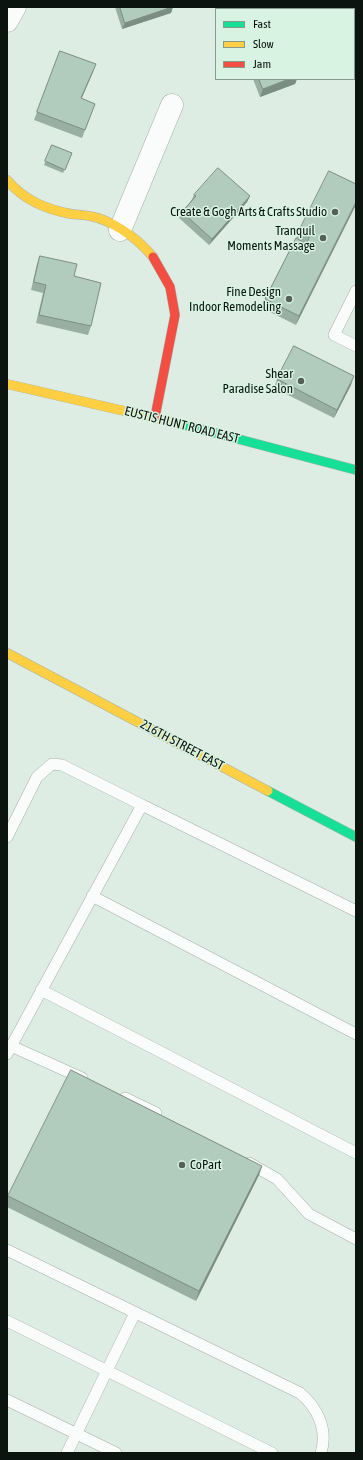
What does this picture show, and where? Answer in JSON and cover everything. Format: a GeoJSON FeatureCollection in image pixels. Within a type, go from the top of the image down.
{"type":"FeatureCollection","features":[{"type":"Feature","properties":{"kind":"street"},"geometry":{"type":"LineString","coordinates":[[7,21],[15,7]]}},
{"type":"Feature","properties":{"kind":"street"},"geometry":{"type":"LineString","coordinates":[[120,230],[172,105]]}},
{"type":"Feature","properties":{"kind":"street"},"geometry":{"type":"LineString","coordinates":[[7,180],[12,188],[50,210],[71,215],[96,218],[136,239],[146,248],[164,273],[175,310],[173,332],[155,417]]}},
{"type":"Feature","properties":{"kind":"street","name":"EUSTIS HUNT ROAD EAST"},"geometry":{"type":"LineString","coordinates":[[7,384],[155,417],[356,470]]}},
{"type":"Feature","properties":{"kind":"street","name":"216TH STREET EAST"},"geometry":{"type":"LineString","coordinates":[[7,653],[356,837]]}},
{"type":"Feature","properties":{"kind":"lane"},"geometry":{"type":"LineString","coordinates":[[356,291],[334,335],[356,346]]}},
{"type":"Feature","properties":{"kind":"lane"},"geometry":{"type":"LineString","coordinates":[[7,837],[37,777],[52,764],[62,765],[356,911]]}},
{"type":"Feature","properties":{"kind":"lane"},"geometry":{"type":"LineString","coordinates":[[91,1082],[9,1050],[142,805]]}},
{"type":"Feature","properties":{"kind":"lane"},"geometry":{"type":"LineString","coordinates":[[92,896],[356,1034]]}},
{"type":"Feature","properties":{"kind":"lane"},"geometry":{"type":"LineString","coordinates":[[42,990],[356,1153]]}},
{"type":"Feature","properties":{"kind":"lane"},"geometry":{"type":"LineString","coordinates":[[112,1092],[168,1120]]}},
{"type":"Feature","properties":{"kind":"lane"},"geometry":{"type":"LineString","coordinates":[[237,1156],[277,1179],[309,1214],[356,1240]]}},
{"type":"Feature","properties":{"kind":"lane"},"geometry":{"type":"LineString","coordinates":[[7,1250],[300,1393],[310,1401],[320,1420],[323,1433],[321,1453]]}},
{"type":"Feature","properties":{"kind":"lane"},"geometry":{"type":"LineString","coordinates":[[67,1453],[135,1313]]}},
{"type":"Feature","properties":{"kind":"lane"},"geometry":{"type":"LineString","coordinates":[[7,1321],[272,1453]]}},
{"type":"Feature","properties":{"kind":"lane"},"geometry":{"type":"LineString","coordinates":[[7,1400],[116,1453]]}},
{"type":"Feature","properties":{"kind":"building"},"geometry":{"type":"Polygon","coordinates":[[[120,7],[172,7],[125,23],[120,7]]]}},
{"type":"Feature","properties":{"kind":"building"},"geometry":{"type":"Polygon","coordinates":[[[60,51],[96,64],[81,98],[95,104],[85,130],[37,112],[60,51]]]}},
{"type":"Feature","properties":{"kind":"building"},"geometry":{"type":"Polygon","coordinates":[[[259,80],[286,80],[263,89],[259,80]]]}},
{"type":"Feature","properties":{"kind":"building"},"geometry":{"type":"Polygon","coordinates":[[[52,145],[72,153],[65,170],[45,161],[52,145]]]}},
{"type":"Feature","properties":{"kind":"building"},"geometry":{"type":"Polygon","coordinates":[[[218,168],[250,196],[212,239],[182,212],[196,196],[194,195],[218,168]]]}},
{"type":"Feature","properties":{"kind":"building"},"geometry":{"type":"Polygon","coordinates":[[[329,171],[356,184],[356,202],[299,316],[265,299],[296,238],[306,244],[310,236],[299,231],[329,171]]]}},
{"type":"Feature","properties":{"kind":"building"},"geometry":{"type":"Polygon","coordinates":[[[40,256],[77,264],[74,276],[101,283],[91,326],[39,315],[46,285],[34,282],[40,256]]]}},
{"type":"Feature","properties":{"kind":"building"},"geometry":{"type":"Polygon","coordinates":[[[294,346],[354,376],[337,410],[277,379],[294,346]]]}},
{"type":"Feature","properties":{"kind":"building"},"geometry":{"type":"Polygon","coordinates":[[[71,1070],[262,1166],[199,1291],[8,1196],[71,1070]]]}},
{"type":"Feature","properties":{"kind":"traffic: fast"},"geometry":{"type":"LineString","coordinates":[[181,424],[356,470]]}},
{"type":"Feature","properties":{"kind":"traffic: fast"},"geometry":{"type":"LineString","coordinates":[[268,791],[356,837]]}},
{"type":"Feature","properties":{"kind":"traffic: slow"},"geometry":{"type":"LineString","coordinates":[[7,180],[21,193],[36,203],[71,214],[95,217],[106,221],[135,239],[153,257]]}},
{"type":"Feature","properties":{"kind":"traffic: slow"},"geometry":{"type":"LineString","coordinates":[[7,384],[181,424]]}},
{"type":"Feature","properties":{"kind":"traffic: slow"},"geometry":{"type":"LineString","coordinates":[[7,653],[268,791]]}},
{"type":"Feature","properties":{"kind":"traffic: jam"},"geometry":{"type":"LineString","coordinates":[[153,257],[170,287],[175,315],[155,417]]}},
{"type":"Feature","properties":{"kind":"place","name":"Create & Gogh Arts & Crafts Studio"},"geometry":{"type":"Point","coordinates":[335,212]}},
{"type":"Feature","properties":{"kind":"place","name":"Tranquil Moments Massage"},"geometry":{"type":"Point","coordinates":[323,238]}},
{"type":"Feature","properties":{"kind":"place","name":"Fine Design Indoor Remodeling"},"geometry":{"type":"Point","coordinates":[289,299]}},
{"type":"Feature","properties":{"kind":"place","name":"Shear Paradise Salon"},"geometry":{"type":"Point","coordinates":[301,381]}},
{"type":"Feature","properties":{"kind":"place","name":"CoPart"},"geometry":{"type":"Point","coordinates":[182,1165]}}]}
